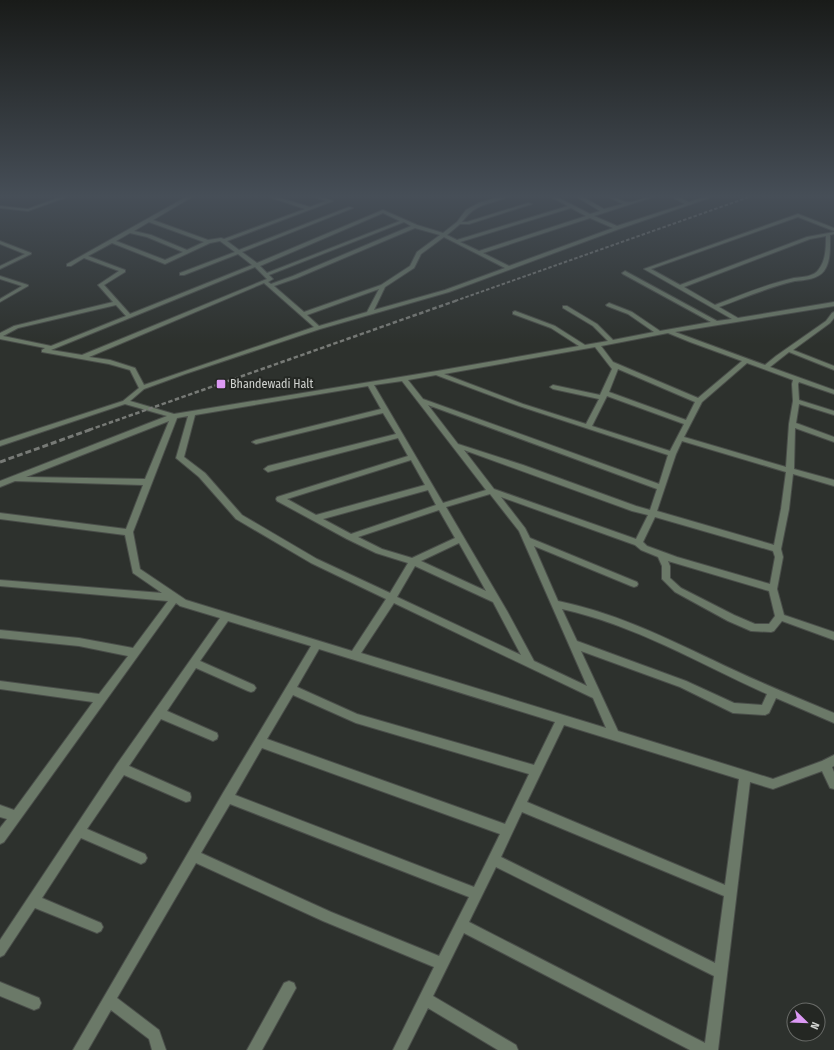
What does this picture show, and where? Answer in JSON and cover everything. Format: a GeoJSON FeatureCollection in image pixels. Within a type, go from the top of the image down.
{"type":"FeatureCollection","features":[{"type":"Feature","properties":{"kind":"street"},"geometry":{"type":"LineString","coordinates":[[69,264],[104,246]]}},
{"type":"Feature","properties":{"kind":"street"},"geometry":{"type":"LineString","coordinates":[[123,246],[165,262],[200,246]]}},
{"type":"Feature","properties":{"kind":"street"},"geometry":{"type":"LineString","coordinates":[[173,246],[188,252]]}},
{"type":"Feature","properties":{"kind":"street"},"geometry":{"type":"LineString","coordinates":[[230,246],[256,265],[270,286],[304,314],[318,328]]}},
{"type":"Feature","properties":{"kind":"street"},"geometry":{"type":"LineString","coordinates":[[182,274],[256,246]]}},
{"type":"Feature","properties":{"kind":"street"},"geometry":{"type":"LineString","coordinates":[[142,388],[133,369],[110,362],[44,351],[300,246]]}},
{"type":"Feature","properties":{"kind":"street"},"geometry":{"type":"LineString","coordinates":[[83,357],[342,246]]}},
{"type":"Feature","properties":{"kind":"street"},"geometry":{"type":"LineString","coordinates":[[270,286],[368,246]]}},
{"type":"Feature","properties":{"kind":"street"},"geometry":{"type":"LineString","coordinates":[[304,314],[383,286],[412,268],[419,253],[429,246]]}},
{"type":"Feature","properties":{"kind":"street"},"geometry":{"type":"LineString","coordinates":[[464,246],[509,268]]}},
{"type":"Feature","properties":{"kind":"street"},"geometry":{"type":"LineString","coordinates":[[478,253],[499,246]]}},
{"type":"Feature","properties":{"kind":"street"},"geometry":{"type":"LineString","coordinates":[[0,444],[125,402],[142,388],[318,328],[447,291],[568,246]]}},
{"type":"Feature","properties":{"kind":"street"},"geometry":{"type":"LineString","coordinates":[[710,246],[647,269],[738,320]]}},
{"type":"Feature","properties":{"kind":"street"},"geometry":{"type":"LineString","coordinates":[[680,287],[788,246]]}},
{"type":"Feature","properties":{"kind":"street"},"geometry":{"type":"LineString","coordinates":[[715,307],[780,283],[814,276],[821,270],[825,263],[828,246]]}},
{"type":"Feature","properties":{"kind":"street"},"geometry":{"type":"LineString","coordinates":[[85,256],[123,271],[101,285],[128,316]]}},
{"type":"Feature","properties":{"kind":"street"},"geometry":{"type":"LineString","coordinates":[[626,273],[716,323]]}},
{"type":"Feature","properties":{"kind":"street"},"geometry":{"type":"LineString","coordinates":[[369,314],[383,286]]}},
{"type":"Feature","properties":{"kind":"street"},"geometry":{"type":"LineString","coordinates":[[0,336],[16,327],[117,303]]}},
{"type":"Feature","properties":{"kind":"street"},"geometry":{"type":"LineString","coordinates":[[609,304],[635,316],[658,332]]}},
{"type":"Feature","properties":{"kind":"street"},"geometry":{"type":"LineString","coordinates":[[0,484],[174,416],[437,373],[597,345],[668,330],[834,304]]}},
{"type":"Feature","properties":{"kind":"street"},"geometry":{"type":"LineString","coordinates":[[565,307],[594,325],[612,342]]}},
{"type":"Feature","properties":{"kind":"street"},"geometry":{"type":"LineString","coordinates":[[514,313],[553,327],[584,347]]}},
{"type":"Feature","properties":{"kind":"street"},"geometry":{"type":"LineString","coordinates":[[766,368],[788,350],[831,324],[834,314]]}},
{"type":"Feature","properties":{"kind":"street"},"geometry":{"type":"LineString","coordinates":[[668,330],[692,341],[834,392]]}},
{"type":"Feature","properties":{"kind":"street"},"geometry":{"type":"LineString","coordinates":[[0,336],[53,348]]}},
{"type":"Feature","properties":{"kind":"street"},"geometry":{"type":"LineString","coordinates":[[588,427],[604,396],[615,369],[597,345]]}},
{"type":"Feature","properties":{"kind":"street"},"geometry":{"type":"LineString","coordinates":[[788,350],[831,367],[834,360]]}},
{"type":"Feature","properties":{"kind":"street"},"geometry":{"type":"LineString","coordinates":[[638,543],[653,512],[672,454],[699,401],[746,360]]}},
{"type":"Feature","properties":{"kind":"street"},"geometry":{"type":"LineString","coordinates":[[612,364],[699,401]]}},
{"type":"Feature","properties":{"kind":"street"},"geometry":{"type":"LineString","coordinates":[[437,373],[521,405],[672,454]]}},
{"type":"Feature","properties":{"kind":"street"},"geometry":{"type":"LineString","coordinates":[[402,378],[522,530],[614,735]]}},
{"type":"Feature","properties":{"kind":"street"},"geometry":{"type":"LineString","coordinates":[[780,617],[773,589],[779,558],[777,549],[785,509],[790,470],[792,424],[796,401],[795,384],[797,378]]}},
{"type":"Feature","properties":{"kind":"street"},"geometry":{"type":"LineString","coordinates":[[370,384],[531,664]]}},
{"type":"Feature","properties":{"kind":"street"},"geometry":{"type":"LineString","coordinates":[[553,387],[604,396],[688,423]]}},
{"type":"Feature","properties":{"kind":"street"},"geometry":{"type":"LineString","coordinates":[[420,400],[660,487]]}},
{"type":"Feature","properties":{"kind":"street"},"geometry":{"type":"LineString","coordinates":[[796,401],[834,414]]}},
{"type":"Feature","properties":{"kind":"street"},"geometry":{"type":"LineString","coordinates":[[125,402],[174,416]]}},
{"type":"Feature","properties":{"kind":"street"},"geometry":{"type":"LineString","coordinates":[[256,442],[385,410]]}},
{"type":"Feature","properties":{"kind":"street"},"geometry":{"type":"LineString","coordinates":[[192,413],[180,458],[202,475],[240,517],[314,561],[596,695]]}},
{"type":"Feature","properties":{"kind":"street"},"geometry":{"type":"LineString","coordinates":[[174,416],[129,532],[136,571],[183,603],[773,784],[830,762],[834,784]]}},
{"type":"Feature","properties":{"kind":"street"},"geometry":{"type":"LineString","coordinates":[[792,424],[834,440]]}},
{"type":"Feature","properties":{"kind":"street"},"geometry":{"type":"LineString","coordinates":[[268,469],[400,435]]}},
{"type":"Feature","properties":{"kind":"street"},"geometry":{"type":"LineString","coordinates":[[680,438],[834,483]]}},
{"type":"Feature","properties":{"kind":"street"},"geometry":{"type":"LineString","coordinates":[[455,445],[635,509],[653,512],[777,549]]}},
{"type":"Feature","properties":{"kind":"street"},"geometry":{"type":"LineString","coordinates":[[412,457],[280,499],[379,551],[413,561],[496,601]]}},
{"type":"Feature","properties":{"kind":"street"},"geometry":{"type":"LineString","coordinates":[[13,479],[148,482]]}},
{"type":"Feature","properties":{"kind":"street"},"geometry":{"type":"LineString","coordinates":[[316,518],[429,487]]}},
{"type":"Feature","properties":{"kind":"street"},"geometry":{"type":"LineString","coordinates":[[350,537],[441,506],[491,491],[638,543],[644,548],[661,555],[773,589]]}},
{"type":"Feature","properties":{"kind":"street"},"geometry":{"type":"LineString","coordinates":[[0,516],[129,532]]}},
{"type":"Feature","properties":{"kind":"street"},"geometry":{"type":"LineString","coordinates":[[355,655],[392,598],[413,561],[460,540]]}},
{"type":"Feature","properties":{"kind":"street"},"geometry":{"type":"LineString","coordinates":[[526,540],[634,584]]}},
{"type":"Feature","properties":{"kind":"street"},"geometry":{"type":"LineString","coordinates":[[661,555],[666,566],[666,579],[671,585],[712,608],[754,628],[771,628],[780,617]]}},
{"type":"Feature","properties":{"kind":"street"},"geometry":{"type":"LineString","coordinates":[[0,582],[175,598]]}},
{"type":"Feature","properties":{"kind":"street"},"geometry":{"type":"LineString","coordinates":[[0,838],[175,598]]}},
{"type":"Feature","properties":{"kind":"street"},"geometry":{"type":"LineString","coordinates":[[555,604],[581,609],[641,630],[774,692],[834,718]]}},
{"type":"Feature","properties":{"kind":"street"},"geometry":{"type":"LineString","coordinates":[[0,951],[79,830],[226,616]]}},
{"type":"Feature","properties":{"kind":"street"},"geometry":{"type":"LineString","coordinates":[[780,617],[834,636]]}},
{"type":"Feature","properties":{"kind":"street"},"geometry":{"type":"LineString","coordinates":[[0,634],[80,642],[135,653]]}},
{"type":"Feature","properties":{"kind":"street"},"geometry":{"type":"LineString","coordinates":[[80,1050],[317,644]]}},
{"type":"Feature","properties":{"kind":"street"},"geometry":{"type":"LineString","coordinates":[[573,644],[683,684],[733,708],[764,710],[774,692]]}},
{"type":"Feature","properties":{"kind":"street"},"geometry":{"type":"LineString","coordinates":[[194,663],[251,688]]}},
{"type":"Feature","properties":{"kind":"street"},"geometry":{"type":"LineString","coordinates":[[0,685],[102,699]]}},
{"type":"Feature","properties":{"kind":"street"},"geometry":{"type":"LineString","coordinates":[[291,689],[356,718],[537,771]]}},
{"type":"Feature","properties":{"kind":"street"},"geometry":{"type":"LineString","coordinates":[[159,713],[213,736]]}},
{"type":"Feature","properties":{"kind":"street"},"geometry":{"type":"LineString","coordinates":[[400,1050],[562,719]]}},
{"type":"Feature","properties":{"kind":"street"},"geometry":{"type":"LineString","coordinates":[[260,742],[507,831]]}},
{"type":"Feature","properties":{"kind":"street"},"geometry":{"type":"LineString","coordinates":[[121,768],[186,797]]}},
{"type":"Feature","properties":{"kind":"street"},"geometry":{"type":"LineString","coordinates":[[711,1050],[721,973],[729,892],[745,775]]}},
{"type":"Feature","properties":{"kind":"street"},"geometry":{"type":"LineString","coordinates":[[227,797],[476,894]]}},
{"type":"Feature","properties":{"kind":"street"},"geometry":{"type":"LineString","coordinates":[[520,805],[729,892]]}},
{"type":"Feature","properties":{"kind":"street"},"geometry":{"type":"LineString","coordinates":[[0,811],[16,816]]}},
{"type":"Feature","properties":{"kind":"street"},"geometry":{"type":"LineString","coordinates":[[79,830],[141,858]]}},
{"type":"Feature","properties":{"kind":"street"},"geometry":{"type":"LineString","coordinates":[[194,856],[327,917],[442,964]]}},
{"type":"Feature","properties":{"kind":"street"},"geometry":{"type":"LineString","coordinates":[[493,859],[721,973]]}},
{"type":"Feature","properties":{"kind":"street"},"geometry":{"type":"LineString","coordinates":[[33,901],[97,927]]}},
{"type":"Feature","properties":{"kind":"street"},"geometry":{"type":"LineString","coordinates":[[462,925],[704,1050]]}},
{"type":"Feature","properties":{"kind":"street"},"geometry":{"type":"LineString","coordinates":[[254,1050],[289,988]]}},
{"type":"Feature","properties":{"kind":"street"},"geometry":{"type":"LineString","coordinates":[[0,989],[34,1003]]}},
{"type":"Feature","properties":{"kind":"street"},"geometry":{"type":"LineString","coordinates":[[425,999],[511,1050]]}},
{"type":"Feature","properties":{"kind":"street"},"geometry":{"type":"LineString","coordinates":[[109,1000],[154,1035],[159,1050]]}},
{"type":"Feature","properties":{"kind":"lane"},"geometry":{"type":"LineString","coordinates":[[0,268],[29,254],[10,246]]}},
{"type":"Feature","properties":{"kind":"lane"},"geometry":{"type":"LineString","coordinates":[[0,277],[26,286],[0,301]]}},
{"type":"Feature","properties":{"kind":"railway"},"geometry":{"type":"LineString","coordinates":[[455,301],[610,246]]}},
{"type":"Feature","properties":{"kind":"railway"},"geometry":{"type":"LineString","coordinates":[[89,430],[458,300]]}},
{"type":"Feature","properties":{"kind":"railway"},"geometry":{"type":"LineString","coordinates":[[0,462],[92,429]]}},
{"type":"Feature","properties":{"kind":"place","name":"Bhandewadi Halt"},"geometry":{"type":"Point","coordinates":[221,384]}}]}
